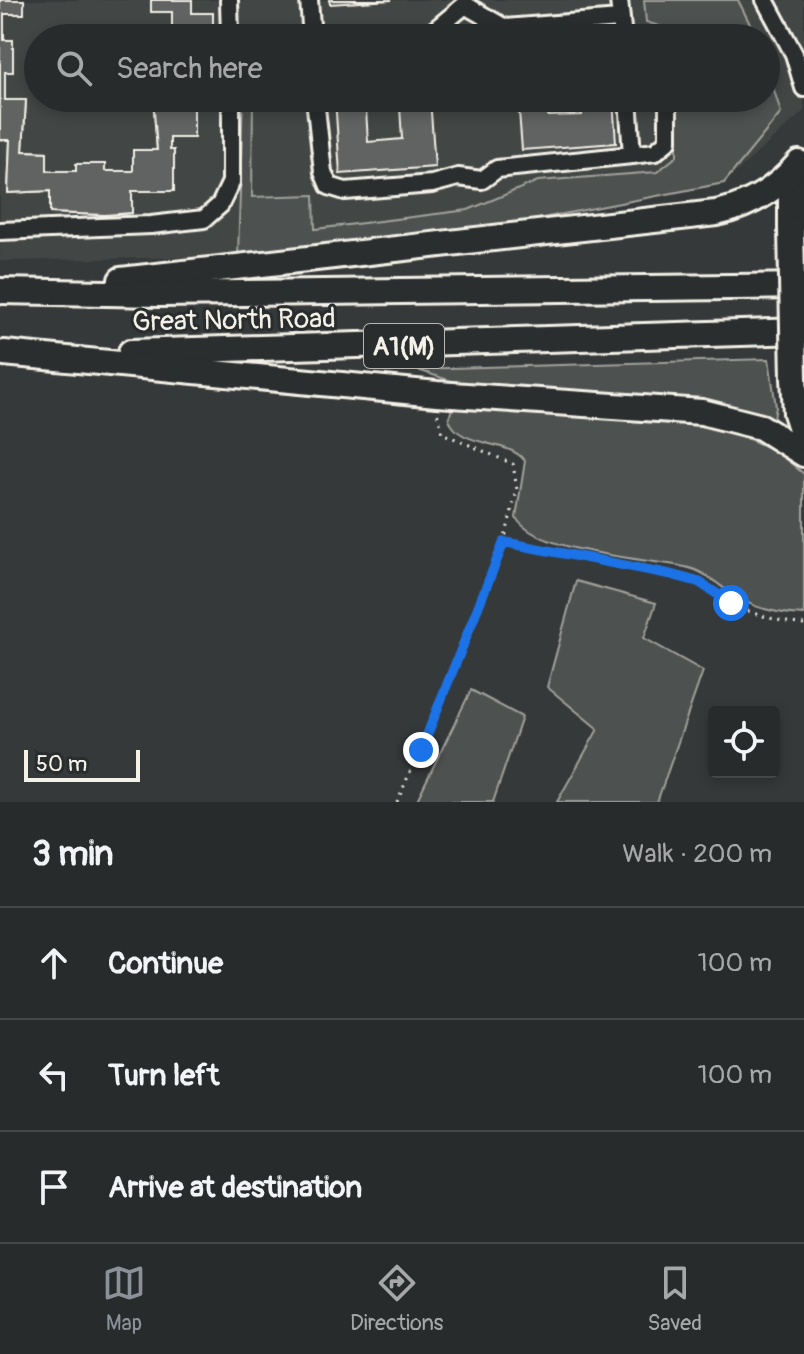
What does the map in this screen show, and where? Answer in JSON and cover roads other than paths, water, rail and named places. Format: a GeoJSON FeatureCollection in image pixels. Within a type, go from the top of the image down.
{"type":"FeatureCollection","features":[{"type":"Feature","properties":{"kind":"highway"},"geometry":{"type":"LineString","coordinates":[[802,158],[791,190],[791,228],[796,413],[804,438]]}},
{"type":"Feature","properties":{"kind":"highway"},"geometry":{"type":"LineString","coordinates":[[31,291],[716,213],[759,198],[777,186],[802,158]]}},
{"type":"Feature","properties":{"kind":"highway","name":"Great North Road"},"geometry":{"type":"LineString","coordinates":[[0,291],[159,294],[804,286]]}},
{"type":"Feature","properties":{"kind":"highway","name":"Great North Road"},"geometry":{"type":"LineString","coordinates":[[2,353],[296,349],[804,331]]}},
{"type":"Feature","properties":{"kind":"highway"},"geometry":{"type":"LineString","coordinates":[[2,353],[437,394],[725,415],[761,427],[804,454]]}},
{"type":"Feature","properties":{"kind":"street"},"geometry":{"type":"LineString","coordinates":[[229,0],[230,24]]}},
{"type":"Feature","properties":{"kind":"street"},"geometry":{"type":"LineString","coordinates":[[309,0],[311,24]]}},
{"type":"Feature","properties":{"kind":"street"},"geometry":{"type":"LineString","coordinates":[[619,0],[621,24]]}},
{"type":"Feature","properties":{"kind":"street"},"geometry":{"type":"LineString","coordinates":[[765,0],[779,24]]}},
{"type":"Feature","properties":{"kind":"street"},"geometry":{"type":"LineString","coordinates":[[443,24],[465,3],[499,24]]}},
{"type":"Feature","properties":{"kind":"street"},"geometry":{"type":"LineString","coordinates":[[556,24],[620,19]]}},
{"type":"Feature","properties":{"kind":"street"},"geometry":{"type":"LineString","coordinates":[[780,26],[799,59],[804,88]]}},
{"type":"Feature","properties":{"kind":"street"},"geometry":{"type":"LineString","coordinates":[[0,231],[151,225],[204,219],[220,205],[231,182],[231,112]]}},
{"type":"Feature","properties":{"kind":"street"},"geometry":{"type":"LineString","coordinates":[[317,112],[323,172],[329,186],[345,191],[432,184],[458,177],[482,180],[497,169],[655,152],[668,141],[668,112]]}},
{"type":"Feature","properties":{"kind":"street"},"geometry":{"type":"LineString","coordinates":[[629,112],[632,155]]}}]}
